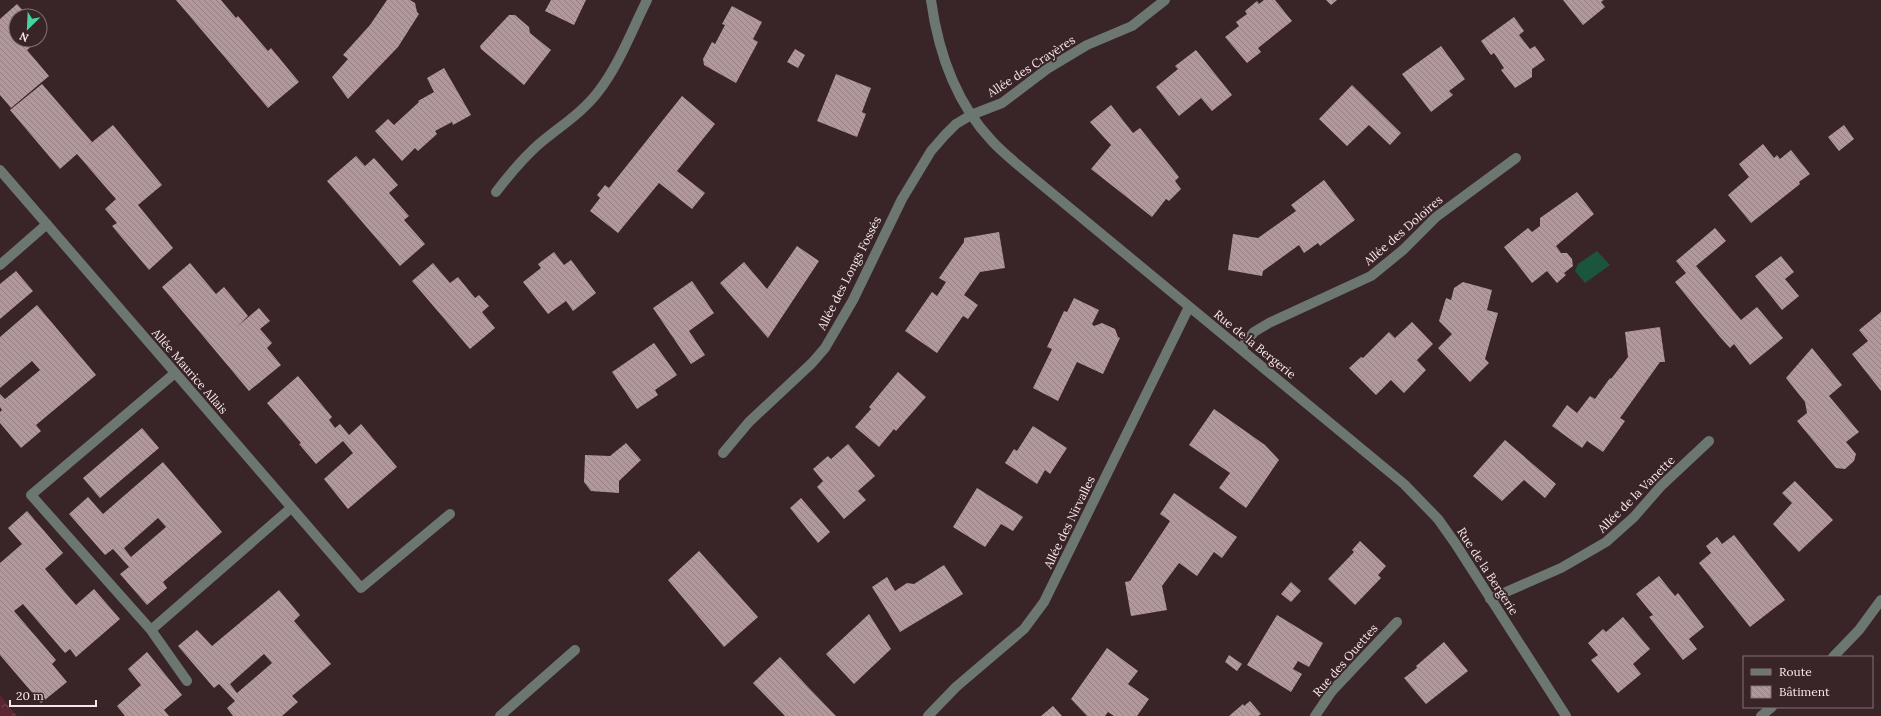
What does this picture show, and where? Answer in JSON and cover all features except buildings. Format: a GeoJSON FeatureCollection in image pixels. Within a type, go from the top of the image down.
{"type":"FeatureCollection","features":[{"type":"Feature","properties":{"kind":"street"},"geometry":{"type":"LineString","coordinates":[[496,192],[519,163],[539,144],[570,121],[599,92],[609,76],[647,0]]}},
{"type":"Feature","properties":{"kind":"street","name":"Rue de la Bergerie"},"geometry":{"type":"LineString","coordinates":[[931,0],[940,42],[948,69],[959,94],[971,115],[992,141],[1030,175],[1404,484],[1425,504],[1456,543],[1490,599],[1566,716]]}},
{"type":"Feature","properties":{"kind":"street","name":"Allée des Crayères"},"geometry":{"type":"LineString","coordinates":[[971,115],[1002,103],[1047,69],[1087,45],[1132,26],[1164,0]]}},
{"type":"Feature","properties":{"kind":"street","name":"Allée des Longs Fossés"},"geometry":{"type":"LineString","coordinates":[[723,453],[749,422],[812,363],[825,348],[853,300],[890,222],[931,151],[956,124],[971,115]]}},
{"type":"Feature","properties":{"kind":"street","name":"Allée des Doloires"},"geometry":{"type":"LineString","coordinates":[[1241,348],[1254,332],[1269,323],[1371,276],[1403,250],[1436,217],[1516,158]]}},
{"type":"Feature","properties":{"kind":"street","name":"Allée Maurice Allais"},"geometry":{"type":"LineString","coordinates":[[0,170],[361,588],[450,514]]}},
{"type":"Feature","properties":{"kind":"street"},"geometry":{"type":"LineString","coordinates":[[0,265],[46,224]]}},
{"type":"Feature","properties":{"kind":"street","name":"Allée des Nirvalles"},"geometry":{"type":"LineString","coordinates":[[928,716],[956,687],[1024,629],[1044,602],[1189,307]]}},
{"type":"Feature","properties":{"kind":"street"},"geometry":{"type":"LineString","coordinates":[[175,373],[32,495],[151,630],[187,681]]}},
{"type":"Feature","properties":{"kind":"street","name":"Allée de la Vanette"},"geometry":{"type":"LineString","coordinates":[[1490,599],[1561,568],[1606,542],[1634,517],[1661,486],[1710,441]]}},
{"type":"Feature","properties":{"kind":"street"},"geometry":{"type":"LineString","coordinates":[[151,630],[291,508]]}},
{"type":"Feature","properties":{"kind":"street"},"geometry":{"type":"LineString","coordinates":[[1835,656],[1854,635],[1881,600]]}},
{"type":"Feature","properties":{"kind":"street","name":"Rue des Ouettes"},"geometry":{"type":"LineString","coordinates":[[1315,716],[1332,691],[1397,622]]}},
{"type":"Feature","properties":{"kind":"street"},"geometry":{"type":"LineString","coordinates":[[500,716],[575,650]]}},
{"type":"Feature","properties":{"kind":"street"},"geometry":{"type":"LineString","coordinates":[[1761,716],[1771,708]]}},
{"type":"Feature","properties":{"kind":"green space"},"geometry":{"type":"Polygon","coordinates":[[[0,695],[17,716],[0,716],[0,695]]]}},
{"type":"Feature","properties":{"kind":"shaded area"},"geometry":{"type":"Polygon","coordinates":[[[1597,251],[1610,265],[1585,283],[1575,271],[1578,264],[1597,251]]]}}]}
